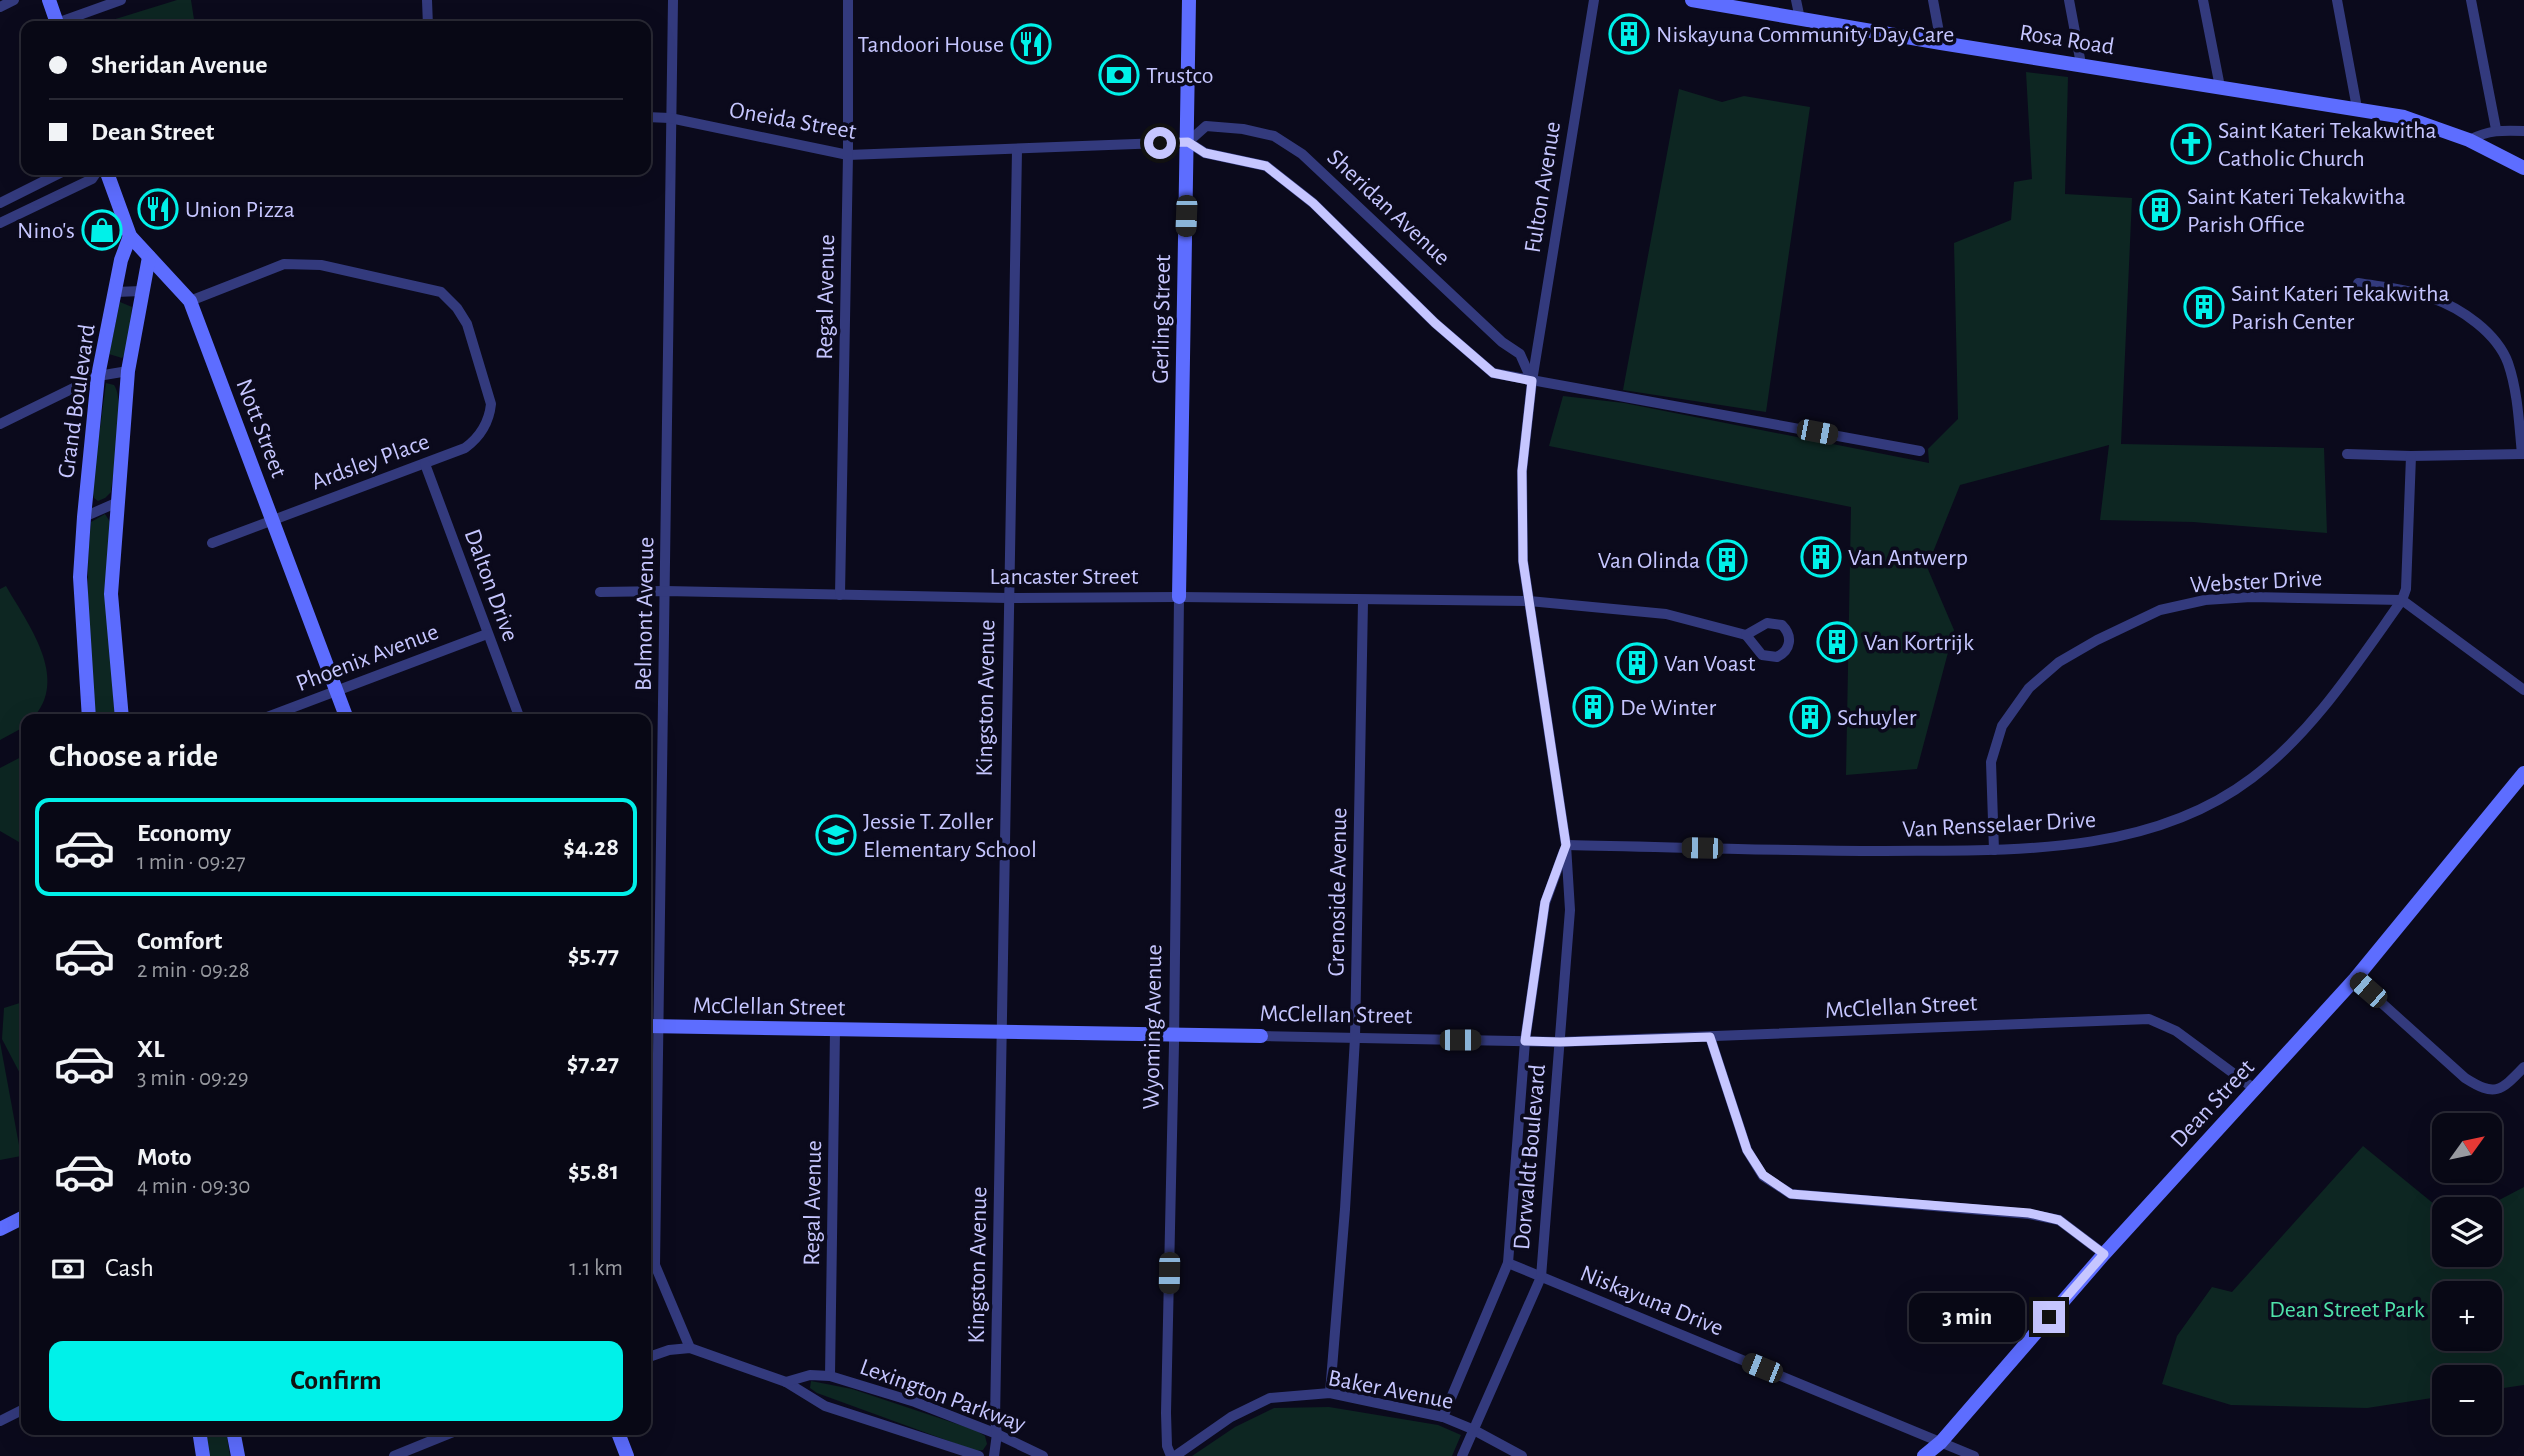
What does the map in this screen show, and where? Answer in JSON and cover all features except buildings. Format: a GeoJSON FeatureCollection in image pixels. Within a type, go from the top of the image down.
{"type":"FeatureCollection","features":[{"type":"Feature","properties":{"kind":"street"},"geometry":{"type":"LineString","coordinates":[[0,7],[14,0]]}},
{"type":"Feature","properties":{"kind":"street"},"geometry":{"type":"LineString","coordinates":[[48,0],[56,21]]}},
{"type":"Feature","properties":{"kind":"street"},"geometry":{"type":"LineString","coordinates":[[67,21],[121,0]]}},
{"type":"Feature","properties":{"kind":"street"},"geometry":{"type":"LineString","coordinates":[[428,0],[428,21]]}},
{"type":"Feature","properties":{"kind":"street","name":"Belmont Avenue"},"geometry":{"type":"LineString","coordinates":[[673,0],[665,591],[653,1026],[655,1265],[690,1349]]}},
{"type":"Feature","properties":{"kind":"street","name":"Regal Avenue"},"geometry":{"type":"LineString","coordinates":[[840,596],[848,0]]}},
{"type":"Feature","properties":{"kind":"street","name":"Gerling Street"},"geometry":{"type":"LineString","coordinates":[[1179,597],[1189,0]]}},
{"type":"Feature","properties":{"kind":"street","name":"Fulton Avenue"},"geometry":{"type":"LineString","coordinates":[[1532,381],[1594,0]]}},
{"type":"Feature","properties":{"kind":"street","name":"Rosa Road"},"geometry":{"type":"LineString","coordinates":[[1692,0],[2404,117],[2469,141],[2524,168]]}},
{"type":"Feature","properties":{"kind":"street"},"geometry":{"type":"LineString","coordinates":[[1796,0],[1800,19]]}},
{"type":"Feature","properties":{"kind":"street"},"geometry":{"type":"LineString","coordinates":[[1933,0],[1941,43]]}},
{"type":"Feature","properties":{"kind":"street"},"geometry":{"type":"LineString","coordinates":[[2069,0],[2081,64]]}},
{"type":"Feature","properties":{"kind":"street"},"geometry":{"type":"LineString","coordinates":[[2203,0],[2220,87]]}},
{"type":"Feature","properties":{"kind":"street"},"geometry":{"type":"LineString","coordinates":[[2337,0],[2357,108]]}},
{"type":"Feature","properties":{"kind":"street"},"geometry":{"type":"LineString","coordinates":[[2471,0],[2496,130]]}},
{"type":"Feature","properties":{"kind":"street","name":"Oneida Street"},"geometry":{"type":"LineString","coordinates":[[651,117],[670,118],[848,155],[1017,150]]}},
{"type":"Feature","properties":{"kind":"street","name":"Sheridan Avenue"},"geometry":{"type":"LineString","coordinates":[[1188,142],[1206,126],[1242,129],[1274,136],[1302,154],[1502,342],[1520,354],[1532,381]]}},
{"type":"Feature","properties":{"kind":"street"},"geometry":{"type":"LineString","coordinates":[[2469,141],[2484,132],[2524,131]]}},
{"type":"Feature","properties":{"kind":"street","name":"Sheridan Avenue"},"geometry":{"type":"LineString","coordinates":[[1017,150],[1188,142],[1205,153],[1266,166],[1313,203],[1435,323],[1493,373],[1920,451]]}},
{"type":"Feature","properties":{"kind":"street","name":"Kingston Avenue"},"geometry":{"type":"LineString","coordinates":[[994,1456],[997,1434],[995,1420],[1001,1031],[1017,150]]}},
{"type":"Feature","properties":{"kind":"street"},"geometry":{"type":"LineString","coordinates":[[0,203],[56,175]]}},
{"type":"Feature","properties":{"kind":"street"},"geometry":{"type":"LineString","coordinates":[[0,223],[94,175]]}},
{"type":"Feature","properties":{"kind":"street","name":"Nott Street"},"geometry":{"type":"LineString","coordinates":[[108,175],[130,236],[190,301],[345,714]]}},
{"type":"Feature","properties":{"kind":"street","name":"Grand Boulevard"},"geometry":{"type":"LineString","coordinates":[[89,714],[80,577],[83,516],[99,376],[121,260],[130,236]]}},
{"type":"Feature","properties":{"kind":"street","name":"Grand Boulevard"},"geometry":{"type":"LineString","coordinates":[[122,714],[111,594],[128,371],[149,257]]}},
{"type":"Feature","properties":{"kind":"street","name":"Ardsley Place"},"geometry":{"type":"LineString","coordinates":[[190,301],[284,264],[321,265],[441,292],[457,308],[467,324],[491,404],[490,417],[476,439],[465,448],[212,543]]}},
{"type":"Feature","properties":{"kind":"street"},"geometry":{"type":"LineString","coordinates":[[2347,454],[2523,454],[2515,393],[2507,360],[2492,337],[2462,312],[2431,297],[2358,283]]}},
{"type":"Feature","properties":{"kind":"street"},"geometry":{"type":"LineString","coordinates":[[115,292],[142,291]]}},
{"type":"Feature","properties":{"kind":"street"},"geometry":{"type":"LineString","coordinates":[[0,424],[99,376],[128,371]]}},
{"type":"Feature","properties":{"kind":"street","name":"Dorwaldt Boulevard"},"geometry":{"type":"LineString","coordinates":[[1462,1456],[1541,1277],[1570,910],[1566,845],[1523,561],[1522,471],[1532,381]]}},
{"type":"Feature","properties":{"kind":"street","name":"Van Rensselaer Drive"},"geometry":{"type":"LineString","coordinates":[[1566,845],[1839,851],[1994,850],[2099,841],[2156,828],[2207,805],[2251,779],[2284,749],[2335,694],[2402,600],[2406,589],[2411,456]]}},
{"type":"Feature","properties":{"kind":"street","name":"Dalton Drive"},"geometry":{"type":"LineString","coordinates":[[425,464],[518,714]]}},
{"type":"Feature","properties":{"kind":"street","name":"Grand Boulevard"},"geometry":{"type":"LineString","coordinates":[[83,516],[118,502]]}},
{"type":"Feature","properties":{"kind":"street","name":"Lancaster Street"},"geometry":{"type":"LineString","coordinates":[[600,592],[1529,601],[1665,614],[1746,635]]}},
{"type":"Feature","properties":{"kind":"street","name":"Wyoming Avenue"},"geometry":{"type":"LineString","coordinates":[[1173,1456],[1167,1446],[1166,1413],[1179,597]]}},
{"type":"Feature","properties":{"kind":"street","name":"Webster Drive"},"geometry":{"type":"LineString","coordinates":[[1994,850],[1991,762],[2002,726],[2028,688],[2059,662],[2096,640],[2160,610],[2205,600],[2264,597],[2402,600]]}},
{"type":"Feature","properties":{"kind":"street"},"geometry":{"type":"LineString","coordinates":[[2402,600],[2524,690]]}},
{"type":"Feature","properties":{"kind":"street","name":"Grenoside Avenue"},"geometry":{"type":"LineString","coordinates":[[1330,1393],[1355,1038],[1363,601]]}},
{"type":"Feature","properties":{"kind":"street","name":"Phoenix Avenue"},"geometry":{"type":"LineString","coordinates":[[276,714],[487,634]]}},
{"type":"Feature","properties":{"kind":"street","name":"Dean Street"},"geometry":{"type":"LineString","coordinates":[[1924,1456],[1941,1443],[2104,1254],[2355,979],[2524,773]]}},
{"type":"Feature","properties":{"kind":"street","name":"Dorwaldt Boulevard"},"geometry":{"type":"LineString","coordinates":[[1443,1417],[1508,1264],[1525,1041],[1545,902],[1566,845]]}},
{"type":"Feature","properties":{"kind":"street"},"geometry":{"type":"LineString","coordinates":[[2355,979],[2465,1079],[2484,1090],[2502,1088],[2524,1068]]}},
{"type":"Feature","properties":{"kind":"street","name":"McClellan Street"},"geometry":{"type":"LineString","coordinates":[[653,1026],[1173,1033],[1560,1042],[2149,1019],[2176,1031],[2256,1090]]}},
{"type":"Feature","properties":{"kind":"street","name":"Regal Avenue"},"geometry":{"type":"LineString","coordinates":[[830,1376],[835,1030]]}},
{"type":"Feature","properties":{"kind":"street"},"geometry":{"type":"LineString","coordinates":[[1710,1037],[1747,1150],[1763,1175],[1791,1194],[2029,1213],[2059,1220],[2104,1254]]}},
{"type":"Feature","properties":{"kind":"street"},"geometry":{"type":"LineString","coordinates":[[0,1229],[21,1218]]}},
{"type":"Feature","properties":{"kind":"street","name":"Niskayuna Drive"},"geometry":{"type":"LineString","coordinates":[[1508,1264],[1974,1456]]}},
{"type":"Feature","properties":{"kind":"street","name":"Lexington Parkway"},"geometry":{"type":"LineString","coordinates":[[651,1356],[669,1350],[690,1349],[786,1382],[825,1406],[979,1456]]}},
{"type":"Feature","properties":{"kind":"street","name":"Lexington Parkway"},"geometry":{"type":"LineString","coordinates":[[786,1382],[810,1375],[830,1376],[915,1402],[997,1434],[1043,1456]]}},
{"type":"Feature","properties":{"kind":"street","name":"Baker Avenue"},"geometry":{"type":"LineString","coordinates":[[1173,1456],[1231,1417],[1270,1398],[1330,1393],[1443,1417],[1522,1456]]}},
{"type":"Feature","properties":{"kind":"street"},"geometry":{"type":"LineString","coordinates":[[0,1421],[21,1410]]}},
{"type":"Feature","properties":{"kind":"street"},"geometry":{"type":"LineString","coordinates":[[200,1435],[203,1456]]}},
{"type":"Feature","properties":{"kind":"street"},"geometry":{"type":"LineString","coordinates":[[234,1435],[238,1456]]}},
{"type":"Feature","properties":{"kind":"street"},"geometry":{"type":"LineString","coordinates":[[394,1456],[446,1435]]}},
{"type":"Feature","properties":{"kind":"street"},"geometry":{"type":"LineString","coordinates":[[619,1435],[627,1456]]}},
{"type":"Feature","properties":{"kind":"green space"},"geometry":{"type":"Polygon","coordinates":[[[177,0],[191,0],[194,21],[109,21],[177,0]]]}},
{"type":"Feature","properties":{"kind":"green space"},"geometry":{"type":"Polygon","coordinates":[[[2026,72],[2068,77],[2065,194],[2132,198],[2121,444],[2324,448],[2327,533],[2193,522],[2100,520],[2109,445],[1960,485],[1927,567],[1954,630],[1917,769],[1846,775],[1851,507],[1549,446],[1563,396],[1624,403],[1929,463],[1928,449],[1958,419],[1954,243],[2011,220],[2014,182],[2032,179],[2026,72]]]}},
{"type":"Feature","properties":{"kind":"green space"},"geometry":{"type":"Polygon","coordinates":[[[1679,89],[1722,102],[1744,96],[1810,107],[1766,412],[1623,390],[1679,89]]]}},
{"type":"Feature","properties":{"kind":"green space"},"geometry":{"type":"Polygon","coordinates":[[[120,302],[132,307],[127,351],[122,358],[109,354],[120,302]]]}},
{"type":"Feature","properties":{"kind":"green space"},"geometry":{"type":"Polygon","coordinates":[[[106,383],[114,385],[117,394],[118,436],[111,492],[98,501],[94,498],[92,489],[106,383]]]}},
{"type":"Feature","properties":{"kind":"green space"},"geometry":{"type":"Polygon","coordinates":[[[105,514],[112,525],[106,600],[115,714],[96,714],[89,621],[91,522],[105,514]]]}},
{"type":"Feature","properties":{"kind":"green space"},"geometry":{"type":"Polygon","coordinates":[[[6,586],[34,634],[46,669],[47,687],[43,703],[35,714],[21,714],[21,729],[0,740],[0,589],[6,586]]]}},
{"type":"Feature","properties":{"kind":"green space"},"geometry":{"type":"Polygon","coordinates":[[[21,757],[19,842],[0,831],[0,768],[21,757]]]}},
{"type":"Feature","properties":{"kind":"green space"},"geometry":{"type":"Polygon","coordinates":[[[21,1003],[21,1075],[2,1039],[4,1008],[21,1003]]]}},
{"type":"Feature","properties":{"kind":"green space"},"geometry":{"type":"Polygon","coordinates":[[[0,1042],[21,1156],[0,1160],[0,1042]]]}},
{"type":"Feature","properties":{"kind":"green space","name":"Dean Street Park"},"geometry":{"type":"Polygon","coordinates":[[[2363,1146],[2432,1202],[2432,1267],[2502,1267],[2502,1199],[2524,1187],[2524,1385],[2502,1388],[2502,1365],[2432,1365],[2432,1398],[2367,1408],[2231,1405],[2162,1384],[2177,1336],[2212,1287],[2232,1292],[2363,1146]]]}},
{"type":"Feature","properties":{"kind":"green space"},"geometry":{"type":"Polygon","coordinates":[[[811,1381],[852,1389],[975,1430],[985,1436],[987,1444],[983,1450],[976,1451],[817,1393],[810,1388],[811,1381]]]}},
{"type":"Feature","properties":{"kind":"green space"},"geometry":{"type":"Polygon","coordinates":[[[1329,1407],[1438,1425],[1461,1435],[1452,1456],[1192,1456],[1235,1427],[1274,1408],[1329,1407]]]}},
{"type":"Feature","properties":{"kind":"green space"},"geometry":{"type":"Polygon","coordinates":[[[206,1435],[227,1435],[230,1456],[209,1456],[206,1435]]]}},
{"type":"Feature","properties":{"kind":"place","name":"Niskayuna Community Day Care"},"geometry":{"type":"Point","coordinates":[1629,34]}},
{"type":"Feature","properties":{"kind":"place","name":"Tandoori House"},"geometry":{"type":"Point","coordinates":[1031,44]}},
{"type":"Feature","properties":{"kind":"place","name":"Trustco"},"geometry":{"type":"Point","coordinates":[1119,75]}},
{"type":"Feature","properties":{"kind":"place","name":"Saint Kateri Tekakwitha Catholic Church"},"geometry":{"type":"Point","coordinates":[2191,144]}},
{"type":"Feature","properties":{"kind":"place","name":"Union Pizza"},"geometry":{"type":"Point","coordinates":[158,209]}},
{"type":"Feature","properties":{"kind":"place","name":"Saint Kateri Tekakwitha Parish Office"},"geometry":{"type":"Point","coordinates":[2160,210]}},
{"type":"Feature","properties":{"kind":"place","name":"Nino's"},"geometry":{"type":"Point","coordinates":[102,230]}},
{"type":"Feature","properties":{"kind":"place","name":"Saint Kateri Tekakwitha Parish Center"},"geometry":{"type":"Point","coordinates":[2204,307]}},
{"type":"Feature","properties":{"kind":"place","name":"Van Antwerp"},"geometry":{"type":"Point","coordinates":[1821,557]}},
{"type":"Feature","properties":{"kind":"place","name":"Van Olinda"},"geometry":{"type":"Point","coordinates":[1727,560]}},
{"type":"Feature","properties":{"kind":"place","name":"Van Kortrijk"},"geometry":{"type":"Point","coordinates":[1837,642]}},
{"type":"Feature","properties":{"kind":"place","name":"Van Voast"},"geometry":{"type":"Point","coordinates":[1637,663]}},
{"type":"Feature","properties":{"kind":"place","name":"De Winter"},"geometry":{"type":"Point","coordinates":[1593,707]}},
{"type":"Feature","properties":{"kind":"place","name":"Schuyler"},"geometry":{"type":"Point","coordinates":[1810,717]}},
{"type":"Feature","properties":{"kind":"place","name":"Jessie T. Zoller Elementary School"},"geometry":{"type":"Point","coordinates":[836,835]}},
{"type":"Feature","properties":{"kind":"route"},"geometry":{"type":"LineString","coordinates":[[1160,143],[1188,142],[1205,153],[1266,166],[1313,203],[1435,323],[1493,373],[1532,381],[1522,471],[1523,561],[1566,845],[1545,902],[1525,1041],[1710,1037],[1747,1150],[1763,1175],[1791,1194],[2029,1213],[2059,1220],[2104,1254],[2049,1317]]}}]}
